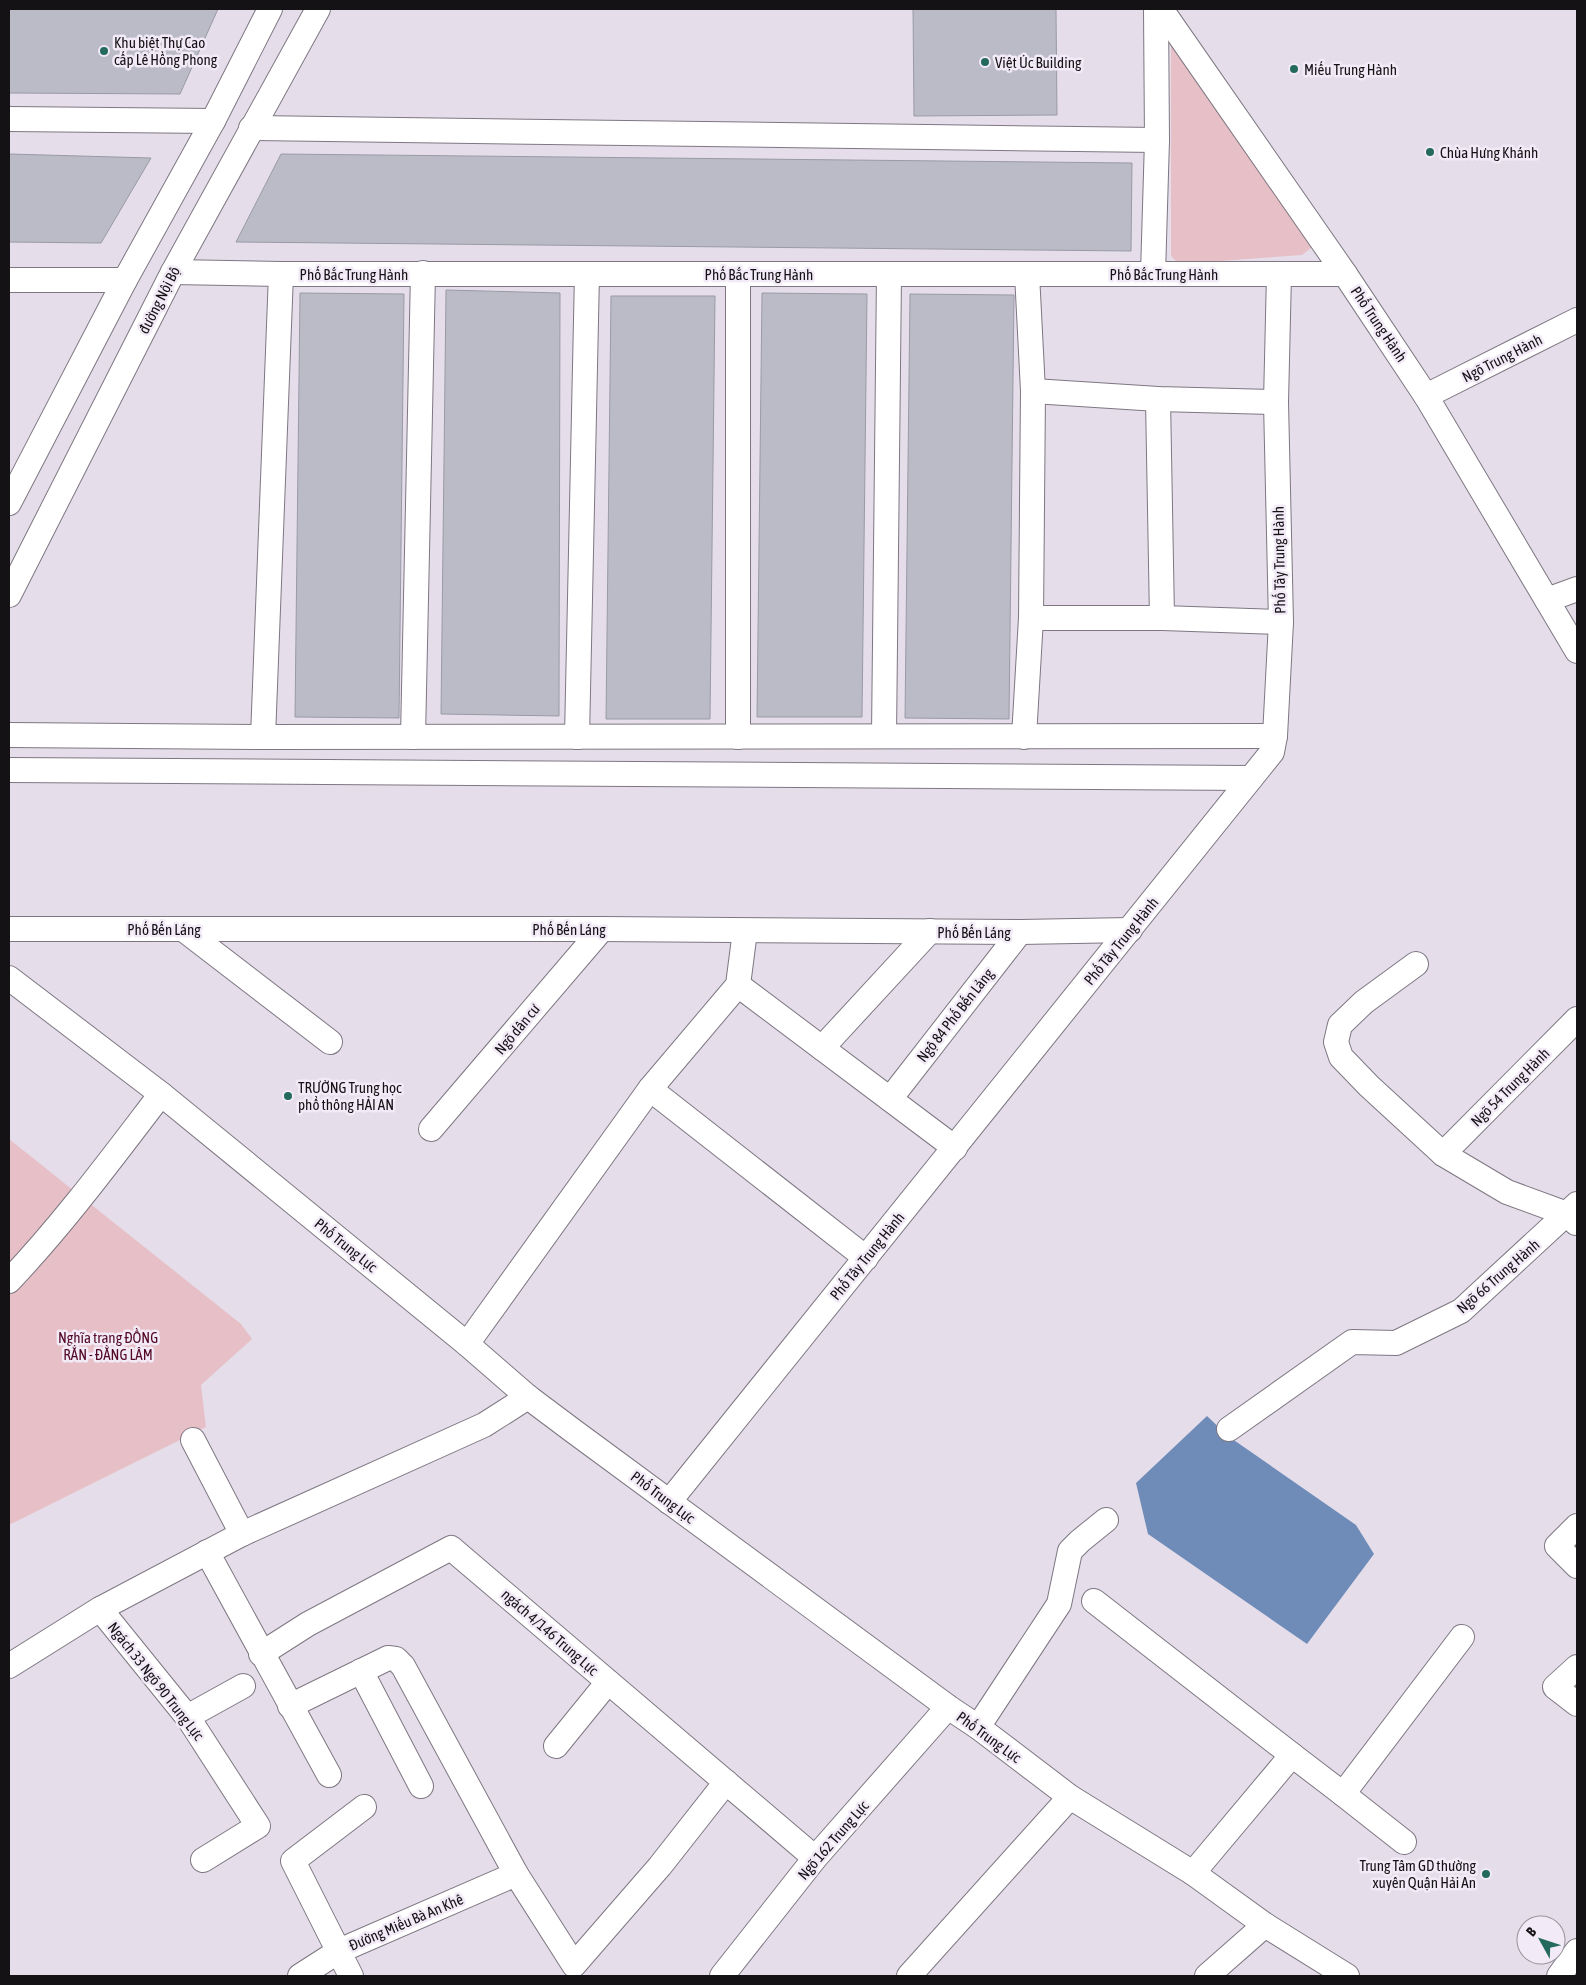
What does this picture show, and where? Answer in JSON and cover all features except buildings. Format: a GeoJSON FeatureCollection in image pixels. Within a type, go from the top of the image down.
{"type":"FeatureCollection","features":[{"type":"Feature","properties":{"kind":"street"},"geometry":{"type":"LineString","coordinates":[[9,503],[124,280],[212,121],[270,9]]}},
{"type":"Feature","properties":{"kind":"street","name":"đường Nội Bộ"},"geometry":{"type":"LineString","coordinates":[[9,595],[173,272],[318,9]]}},
{"type":"Feature","properties":{"kind":"street"},"geometry":{"type":"LineString","coordinates":[[1153,274],[1157,140],[1156,9]]}},
{"type":"Feature","properties":{"kind":"street","name":"Phố Trung Hành"},"geometry":{"type":"LineString","coordinates":[[1161,9],[1345,274],[1426,396],[1577,651]]}},
{"type":"Feature","properties":{"kind":"street"},"geometry":{"type":"LineString","coordinates":[[9,119],[212,121]]}},
{"type":"Feature","properties":{"kind":"street"},"geometry":{"type":"LineString","coordinates":[[251,128],[1157,140]]}},
{"type":"Feature","properties":{"kind":"street","name":"Phố Bắc Trung Hành"},"geometry":{"type":"LineString","coordinates":[[173,272],[281,274],[1345,274]]}},
{"type":"Feature","properties":{"kind":"street"},"geometry":{"type":"LineString","coordinates":[[412,737],[423,273]]}},
{"type":"Feature","properties":{"kind":"street"},"geometry":{"type":"LineString","coordinates":[[263,737],[281,274]]}},
{"type":"Feature","properties":{"kind":"street"},"geometry":{"type":"LineString","coordinates":[[577,737],[588,274]]}},
{"type":"Feature","properties":{"kind":"street"},"geometry":{"type":"LineString","coordinates":[[738,274],[738,737]]}},
{"type":"Feature","properties":{"kind":"street"},"geometry":{"type":"LineString","coordinates":[[884,736],[889,274]]}},
{"type":"Feature","properties":{"kind":"street"},"geometry":{"type":"LineString","coordinates":[[1024,737],[1031,618],[1033,391],[1027,274]]}},
{"type":"Feature","properties":{"kind":"street","name":"Phố Tây Trung Hành"},"geometry":{"type":"LineString","coordinates":[[669,1502],[1272,752],[1275,736],[1281,622],[1276,402],[1279,274]]}},
{"type":"Feature","properties":{"kind":"street"},"geometry":{"type":"LineString","coordinates":[[9,280],[124,280]]}},
{"type":"Feature","properties":{"kind":"street","name":"Ngõ Trung Hành"},"geometry":{"type":"LineString","coordinates":[[1426,396],[1577,320]]}},
{"type":"Feature","properties":{"kind":"street"},"geometry":{"type":"LineString","coordinates":[[1033,391],[1276,402]]}},
{"type":"Feature","properties":{"kind":"street"},"geometry":{"type":"LineString","coordinates":[[1158,398],[1162,618]]}},
{"type":"Feature","properties":{"kind":"street"},"geometry":{"type":"LineString","coordinates":[[1548,600],[1577,589]]}},
{"type":"Feature","properties":{"kind":"street"},"geometry":{"type":"LineString","coordinates":[[1031,618],[1162,618],[1281,622]]}},
{"type":"Feature","properties":{"kind":"street"},"geometry":{"type":"LineString","coordinates":[[9,734],[263,737],[1275,736]]}},
{"type":"Feature","properties":{"kind":"street"},"geometry":{"type":"LineString","coordinates":[[9,770],[1251,778]]}},
{"type":"Feature","properties":{"kind":"street","name":"Phố Bến Láng"},"geometry":{"type":"LineString","coordinates":[[9,929],[602,928],[745,931],[1020,932],[1130,930]]}},
{"type":"Feature","properties":{"kind":"street","name":"Ngõ dân cư"},"geometry":{"type":"LineString","coordinates":[[431,1129],[602,928]]}},
{"type":"Feature","properties":{"kind":"street"},"geometry":{"type":"LineString","coordinates":[[183,929],[330,1042]]}},
{"type":"Feature","properties":{"kind":"street"},"geometry":{"type":"LineString","coordinates":[[467,1344],[650,1089],[738,984],[745,931]]}},
{"type":"Feature","properties":{"kind":"street"},"geometry":{"type":"LineString","coordinates":[[822,1048],[930,931]]}},
{"type":"Feature","properties":{"kind":"street","name":"Ngộ 84 Phố Bến Lảng"},"geometry":{"type":"LineString","coordinates":[[890,1099],[1020,932]]}},
{"type":"Feature","properties":{"kind":"street"},"geometry":{"type":"LineString","coordinates":[[1416,964],[1364,1002],[1340,1025],[1336,1042],[1340,1057],[1443,1154],[1507,1192],[1574,1214]]}},
{"type":"Feature","properties":{"kind":"street","name":"Phố Trung Lực"},"geometry":{"type":"LineString","coordinates":[[9,978],[161,1094],[528,1396],[669,1502],[978,1727],[1070,1797],[1192,1873],[1265,1925],[1347,1976]]}},
{"type":"Feature","properties":{"kind":"street"},"geometry":{"type":"LineString","coordinates":[[738,984],[955,1148]]}},
{"type":"Feature","properties":{"kind":"street","name":"Ngõ 54 Trung Hành"},"geometry":{"type":"LineString","coordinates":[[1443,1154],[1577,1019]]}},
{"type":"Feature","properties":{"kind":"street"},"geometry":{"type":"LineString","coordinates":[[650,1089],[866,1258]]}},
{"type":"Feature","properties":{"kind":"street"},"geometry":{"type":"LineString","coordinates":[[9,1281],[33,1256],[161,1094]]}},
{"type":"Feature","properties":{"kind":"street","name":"Ngõ 66 Trung Hành"},"geometry":{"type":"LineString","coordinates":[[1229,1429],[1352,1342],[1396,1343],[1461,1312],[1574,1214]]}},
{"type":"Feature","properties":{"kind":"street"},"geometry":{"type":"LineString","coordinates":[[9,1666],[100,1609],[207,1552],[242,1534],[484,1425],[528,1396]]}},
{"type":"Feature","properties":{"kind":"street"},"geometry":{"type":"LineString","coordinates":[[193,1440],[242,1534]]}},
{"type":"Feature","properties":{"kind":"street"},"geometry":{"type":"LineString","coordinates":[[978,1727],[1059,1604],[1070,1551],[1106,1520]]}},
{"type":"Feature","properties":{"kind":"street"},"geometry":{"type":"LineString","coordinates":[[1577,1526],[1557,1546],[1577,1566]]}},
{"type":"Feature","properties":{"kind":"street","name":"ngách 4/146 Trung Lực"},"geometry":{"type":"LineString","coordinates":[[261,1654],[308,1624],[451,1548],[815,1858]]}},
{"type":"Feature","properties":{"kind":"street"},"geometry":{"type":"LineString","coordinates":[[207,1552],[328,1775]]}},
{"type":"Feature","properties":{"kind":"street"},"geometry":{"type":"LineString","coordinates":[[1094,1601],[1404,1842]]}},
{"type":"Feature","properties":{"kind":"street","name":"Ngách 33 Ngõ 90 Trung Lực"},"geometry":{"type":"LineString","coordinates":[[100,1609],[187,1716],[258,1826],[203,1860]]}},
{"type":"Feature","properties":{"kind":"street"},"geometry":{"type":"LineString","coordinates":[[1343,1794],[1462,1637]]}},
{"type":"Feature","properties":{"kind":"street"},"geometry":{"type":"LineString","coordinates":[[290,1706],[388,1658],[396,1659],[403,1666],[516,1874],[574,1965],[660,1866],[726,1782]]}},
{"type":"Feature","properties":{"kind":"street"},"geometry":{"type":"LineString","coordinates":[[1577,1667],[1555,1687],[1577,1704]]}},
{"type":"Feature","properties":{"kind":"street"},"geometry":{"type":"LineString","coordinates":[[361,1672],[421,1786]]}},
{"type":"Feature","properties":{"kind":"street"},"geometry":{"type":"LineString","coordinates":[[556,1746],[608,1682]]}},
{"type":"Feature","properties":{"kind":"street"},"geometry":{"type":"LineString","coordinates":[[187,1716],[243,1686]]}},
{"type":"Feature","properties":{"kind":"street","name":"Ngõ 162 Trung Lực"},"geometry":{"type":"LineString","coordinates":[[722,1976],[815,1858],[948,1707]]}},
{"type":"Feature","properties":{"kind":"street"},"geometry":{"type":"LineString","coordinates":[[1192,1873],[1292,1755]]}},
{"type":"Feature","properties":{"kind":"street"},"geometry":{"type":"LineString","coordinates":[[908,1976],[1070,1797]]}},
{"type":"Feature","properties":{"kind":"street"},"geometry":{"type":"LineString","coordinates":[[351,1976],[293,1860],[364,1807]]}},
{"type":"Feature","properties":{"kind":"street","name":"Đường Miếu Bà An Khê"},"geometry":{"type":"LineString","coordinates":[[300,1976],[338,1951],[516,1874]]}},
{"type":"Feature","properties":{"kind":"street"},"geometry":{"type":"LineString","coordinates":[[1207,1976],[1265,1925]]}},
{"type":"Feature","properties":{"kind":"street"},"geometry":{"type":"LineString","coordinates":[[1559,1976],[1577,1952]]}},
{"type":"Feature","properties":{"kind":"green space"},"geometry":{"type":"Polygon","coordinates":[[[1171,43],[1314,240],[1311,248],[1302,255],[1179,264],[1171,256],[1171,43]]]}},
{"type":"Feature","properties":{"kind":"green space","name":"Nghĩa trang ĐỒNG RẮN - ĐẰNG LÂM"},"geometry":{"type":"Polygon","coordinates":[[[9,1139],[241,1324],[252,1339],[201,1385],[206,1427],[9,1525],[9,1139]]]}},
{"type":"Feature","properties":{"kind":"water"},"geometry":{"type":"Polygon","coordinates":[[[1207,1416],[1228,1436],[1356,1525],[1374,1554],[1307,1644],[1148,1534],[1136,1483],[1207,1416]]]}},
{"type":"Feature","properties":{"kind":"place","name":"Khu biệt Thự Cao cấp Lê Hồng Phong"},"geometry":{"type":"Point","coordinates":[104,51]}},
{"type":"Feature","properties":{"kind":"place","name":"Việt Úc Building"},"geometry":{"type":"Point","coordinates":[985,62]}},
{"type":"Feature","properties":{"kind":"place","name":"Miếu Trung Hành"},"geometry":{"type":"Point","coordinates":[1294,69]}},
{"type":"Feature","properties":{"kind":"place","name":"Chùa Hưng Khánh"},"geometry":{"type":"Point","coordinates":[1430,152]}},
{"type":"Feature","properties":{"kind":"place","name":"TRƯỜNG Trung học phổ thông HẢI AN"},"geometry":{"type":"Point","coordinates":[288,1096]}},
{"type":"Feature","properties":{"kind":"place","name":"Trung Tâm GD thường xuyên Quận Hải An"},"geometry":{"type":"Point","coordinates":[1486,1874]}}]}
